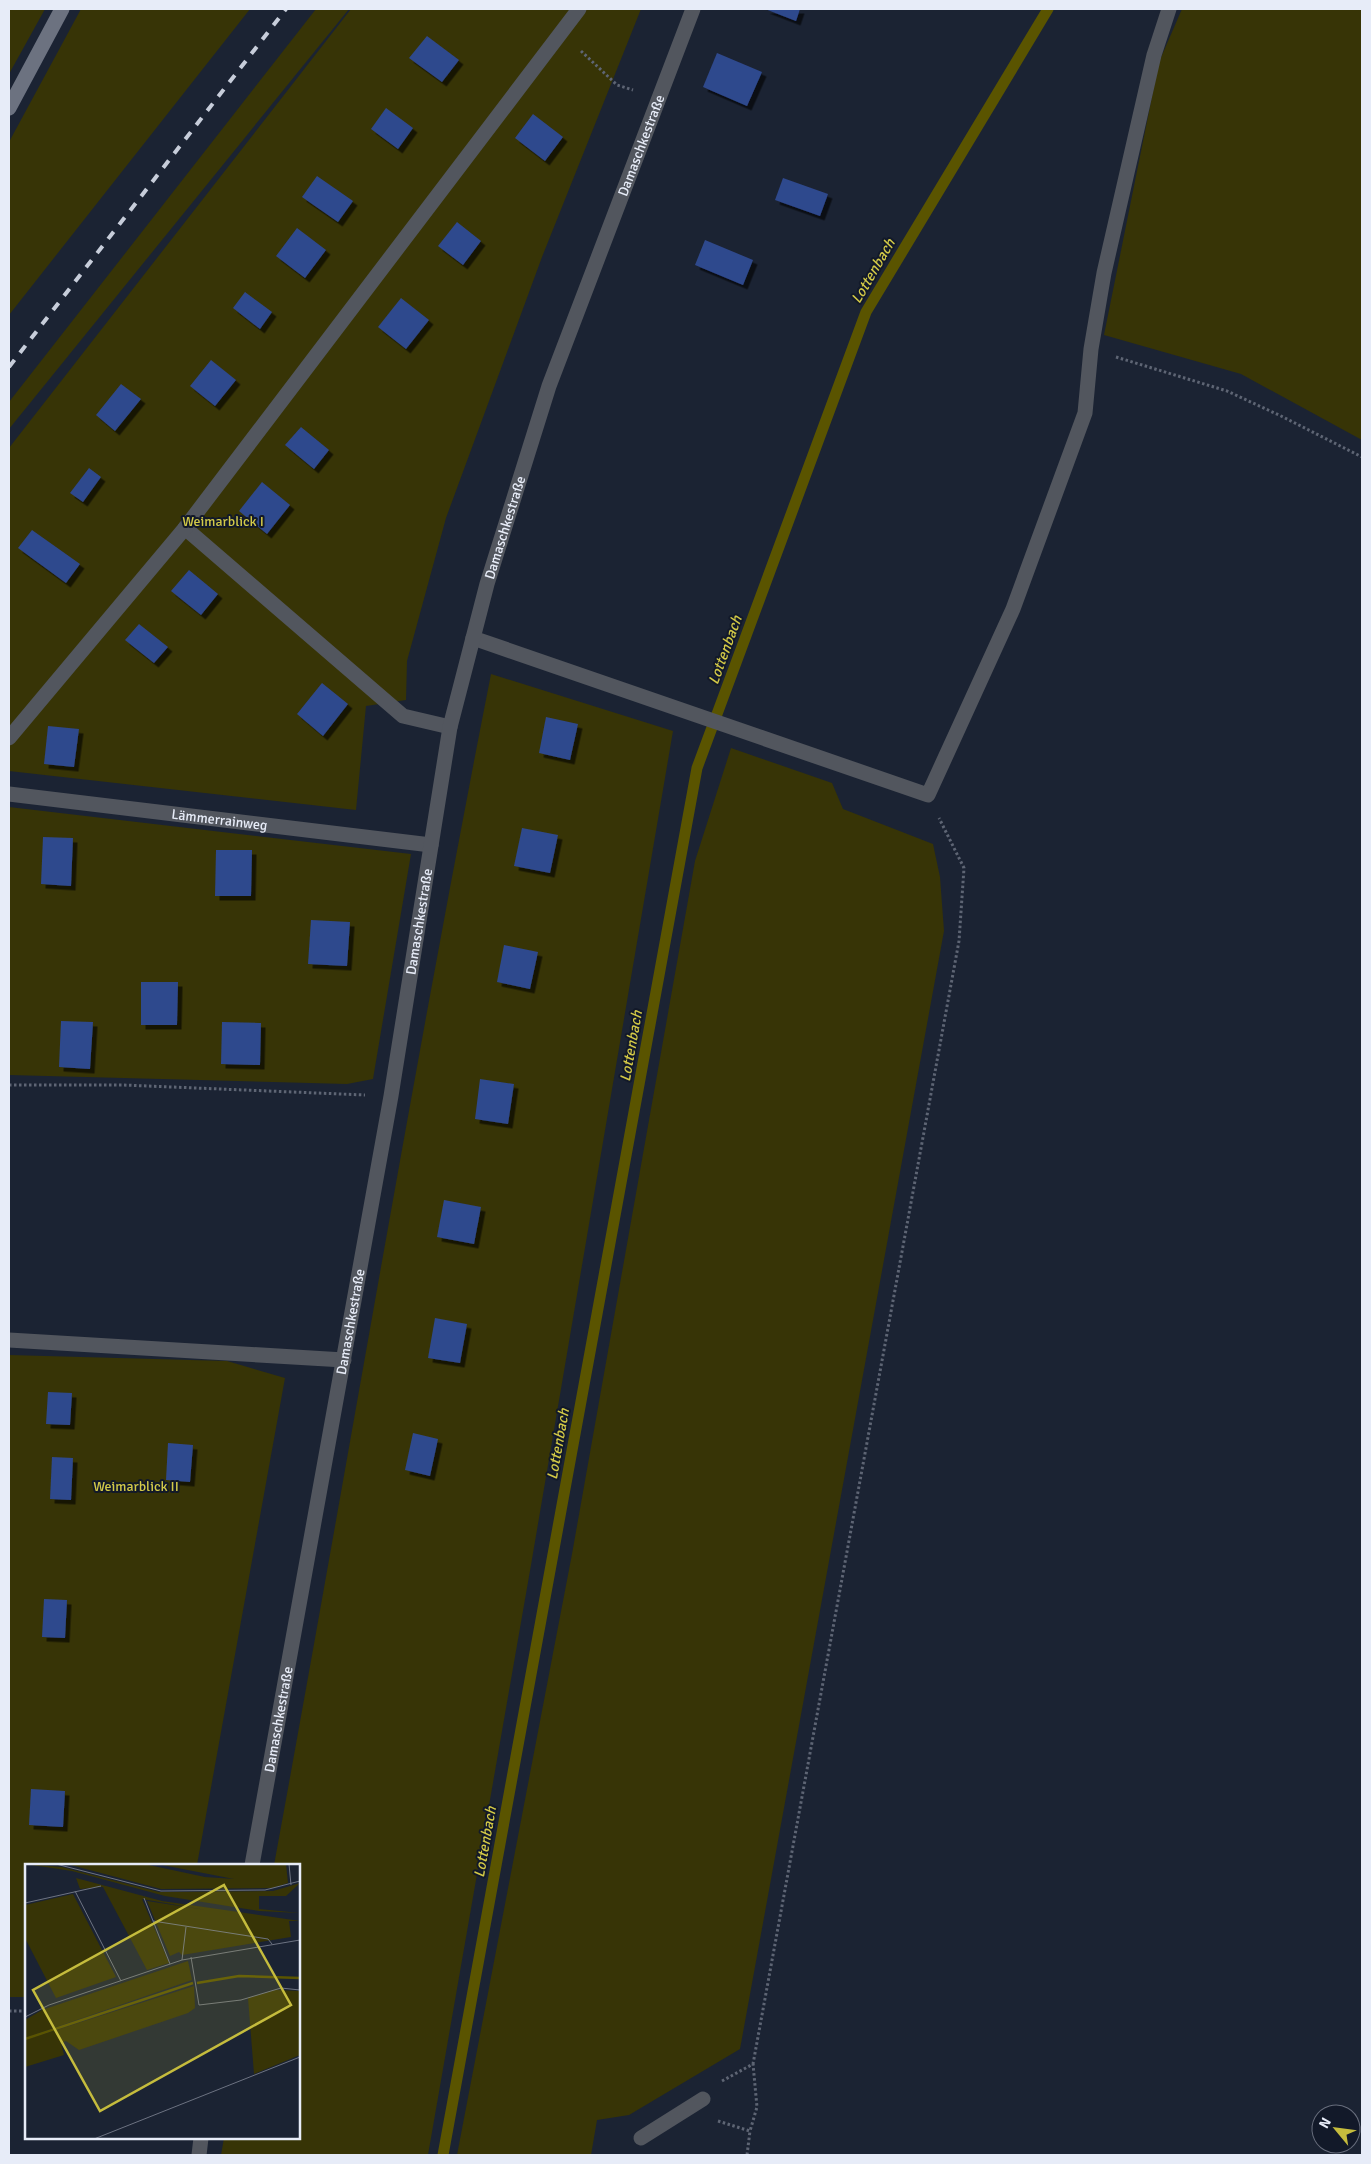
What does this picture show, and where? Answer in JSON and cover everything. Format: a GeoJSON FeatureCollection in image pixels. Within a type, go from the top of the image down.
{"type":"FeatureCollection","features":[{"type":"Feature","properties":{"kind":"street"},"geometry":{"type":"LineString","coordinates":[[9,108],[62,9]]}},
{"type":"Feature","properties":{"kind":"street"},"geometry":{"type":"LineString","coordinates":[[9,738],[185,528],[579,9]]}},
{"type":"Feature","properties":{"kind":"street","name":"Damaschkestraße"},"geometry":{"type":"LineString","coordinates":[[252,1864],[391,1096],[450,727],[488,584],[550,386],[693,9]]}},
{"type":"Feature","properties":{"kind":"street"},"geometry":{"type":"LineString","coordinates":[[473,638],[928,795],[1013,609],[1086,413],[1091,350],[1104,273],[1154,54],[1169,9]]}},
{"type":"Feature","properties":{"kind":"street"},"geometry":{"type":"LineString","coordinates":[[185,528],[403,716],[450,727]]}},
{"type":"Feature","properties":{"kind":"street","name":"Lämmerrainweg"},"geometry":{"type":"LineString","coordinates":[[9,794],[431,845]]}},
{"type":"Feature","properties":{"kind":"street"},"geometry":{"type":"LineString","coordinates":[[9,1340],[344,1360]]}},
{"type":"Feature","properties":{"kind":"street"},"geometry":{"type":"LineString","coordinates":[[641,2138],[703,2100]]}},
{"type":"Feature","properties":{"kind":"street"},"geometry":{"type":"LineString","coordinates":[[200,2155],[201,2139]]}},
{"type":"Feature","properties":{"kind":"path"},"geometry":{"type":"LineString","coordinates":[[561,31],[618,86],[659,98]]}},
{"type":"Feature","properties":{"kind":"path"},"geometry":{"type":"LineString","coordinates":[[1091,350],[1226,391],[1281,416],[1362,457]]}},
{"type":"Feature","properties":{"kind":"path"},"geometry":{"type":"LineString","coordinates":[[747,2155],[750,2131],[757,2107],[753,2064],[959,941],[964,868],[928,795]]}},
{"type":"Feature","properties":{"kind":"path"},"geometry":{"type":"LineString","coordinates":[[9,1085],[123,1084],[391,1096]]}},
{"type":"Feature","properties":{"kind":"path"},"geometry":{"type":"LineString","coordinates":[[9,2011],[25,2011]]}},
{"type":"Feature","properties":{"kind":"path"},"geometry":{"type":"LineString","coordinates":[[750,2131],[717,2120],[703,2100],[711,2087],[753,2064]]}},
{"type":"Feature","properties":{"kind":"green space"},"geometry":{"type":"Polygon","coordinates":[[[9,9],[45,9],[9,74],[9,9]]]}},
{"type":"Feature","properties":{"kind":"green space"},"geometry":{"type":"Polygon","coordinates":[[[81,9],[250,9],[9,315],[9,142],[81,9]]]}},
{"type":"Feature","properties":{"kind":"green space"},"geometry":{"type":"Polygon","coordinates":[[[316,9],[349,9],[9,429],[9,402],[316,9]]]}},
{"type":"Feature","properties":{"kind":"green space","name":"Weimarblick I"},"geometry":{"type":"Polygon","coordinates":[[[351,9],[641,9],[542,257],[446,518],[407,661],[406,700],[366,706],[356,810],[9,771],[9,448],[351,9]]]}},
{"type":"Feature","properties":{"kind":"green space"},"geometry":{"type":"Polygon","coordinates":[[[1182,9],[1362,9],[1362,440],[1241,374],[1104,335],[1159,62],[1182,9]]]}},
{"type":"Feature","properties":{"kind":"green space"},"geometry":{"type":"Polygon","coordinates":[[[491,674],[673,731],[428,2155],[221,2155],[224,2139],[300,2139],[300,1864],[274,1864],[462,823],[491,674]]]}},
{"type":"Feature","properties":{"kind":"green space"},"geometry":{"type":"Polygon","coordinates":[[[731,748],[832,783],[843,809],[933,844],[940,877],[944,931],[740,2049],[629,2115],[597,2120],[591,2155],[457,2155],[572,1554],[695,861],[731,748]]]}},
{"type":"Feature","properties":{"kind":"green space"},"geometry":{"type":"Polygon","coordinates":[[[9,807],[411,854],[373,1079],[347,1084],[9,1075],[9,807]]]}},
{"type":"Feature","properties":{"kind":"green space","name":"Weimarblick II"},"geometry":{"type":"Polygon","coordinates":[[[9,1355],[227,1361],[285,1378],[197,1864],[25,1864],[25,1997],[9,1997],[9,1355]]]}},
{"type":"Feature","properties":{"kind":"building"},"geometry":{"type":"Polygon","coordinates":[[[765,9],[800,9],[796,21],[765,9]]]}},
{"type":"Feature","properties":{"kind":"building"},"geometry":{"type":"Polygon","coordinates":[[[427,36],[459,60],[442,82],[409,58],[427,36]]]}},
{"type":"Feature","properties":{"kind":"building"},"geometry":{"type":"Polygon","coordinates":[[[717,53],[762,72],[747,106],[703,87],[717,53]]]}},
{"type":"Feature","properties":{"kind":"building"},"geometry":{"type":"Polygon","coordinates":[[[386,108],[413,128],[398,149],[371,129],[386,108]]]}},
{"type":"Feature","properties":{"kind":"building"},"geometry":{"type":"Polygon","coordinates":[[[533,114],[563,137],[545,161],[515,138],[533,114]]]}},
{"type":"Feature","properties":{"kind":"building"},"geometry":{"type":"Polygon","coordinates":[[[317,176],[353,201],[338,222],[302,197],[317,176]]]}},
{"type":"Feature","properties":{"kind":"building"},"geometry":{"type":"Polygon","coordinates":[[[783,178],[828,194],[820,216],[775,200],[783,178]]]}},
{"type":"Feature","properties":{"kind":"building"},"geometry":{"type":"Polygon","coordinates":[[[457,222],[481,241],[463,265],[438,246],[457,222]]]}},
{"type":"Feature","properties":{"kind":"building"},"geometry":{"type":"Polygon","coordinates":[[[297,228],[326,250],[305,278],[276,256],[297,228]]]}},
{"type":"Feature","properties":{"kind":"building"},"geometry":{"type":"Polygon","coordinates":[[[705,240],[753,260],[743,285],[695,265],[705,240]]]}},
{"type":"Feature","properties":{"kind":"building"},"geometry":{"type":"Polygon","coordinates":[[[245,292],[272,312],[260,329],[233,308],[245,292]]]}},
{"type":"Feature","properties":{"kind":"building"},"geometry":{"type":"Polygon","coordinates":[[[401,298],[429,320],[406,349],[378,327],[401,298]]]}},
{"type":"Feature","properties":{"kind":"building"},"geometry":{"type":"Polygon","coordinates":[[[211,360],[236,380],[215,406],[190,386],[211,360]]]}},
{"type":"Feature","properties":{"kind":"building"},"geometry":{"type":"Polygon","coordinates":[[[121,384],[141,399],[115,431],[96,415],[121,384]]]}},
{"type":"Feature","properties":{"kind":"building"},"geometry":{"type":"Polygon","coordinates":[[[301,427],[329,450],[314,469],[285,445],[301,427]]]}},
{"type":"Feature","properties":{"kind":"building"},"geometry":{"type":"Polygon","coordinates":[[[89,468],[101,477],[83,502],[70,493],[89,468]]]}},
{"type":"Feature","properties":{"kind":"building"},"geometry":{"type":"Polygon","coordinates":[[[262,482],[290,505],[267,534],[239,511],[262,482]]]}},
{"type":"Feature","properties":{"kind":"building"},"geometry":{"type":"Polygon","coordinates":[[[32,530],[80,564],[66,583],[18,548],[32,530]]]}},
{"type":"Feature","properties":{"kind":"building"},"geometry":{"type":"Polygon","coordinates":[[[189,570],[218,594],[201,615],[171,591],[189,570]]]}},
{"type":"Feature","properties":{"kind":"building"},"geometry":{"type":"Polygon","coordinates":[[[139,624],[168,647],[154,663],[125,640],[139,624]]]}},
{"type":"Feature","properties":{"kind":"building"},"geometry":{"type":"Polygon","coordinates":[[[322,683],[348,704],[323,736],[297,714],[322,683]]]}},
{"type":"Feature","properties":{"kind":"building"},"geometry":{"type":"Polygon","coordinates":[[[546,717],[578,724],[570,760],[539,753],[546,717]]]}},
{"type":"Feature","properties":{"kind":"building"},"geometry":{"type":"Polygon","coordinates":[[[48,726],[79,729],[74,767],[44,764],[48,726]]]}},
{"type":"Feature","properties":{"kind":"building"},"geometry":{"type":"Polygon","coordinates":[[[522,828],[558,835],[550,873],[514,866],[522,828]]]}},
{"type":"Feature","properties":{"kind":"building"},"geometry":{"type":"Polygon","coordinates":[[[43,837],[73,838],[71,886],[41,884],[43,837]]]}},
{"type":"Feature","properties":{"kind":"building"},"geometry":{"type":"Polygon","coordinates":[[[216,850],[252,850],[251,896],[215,896],[216,850]]]}},
{"type":"Feature","properties":{"kind":"building"},"geometry":{"type":"Polygon","coordinates":[[[311,920],[350,922],[347,966],[308,964],[311,920]]]}},
{"type":"Feature","properties":{"kind":"building"},"geometry":{"type":"Polygon","coordinates":[[[504,945],[538,952],[530,989],[497,982],[504,945]]]}},
{"type":"Feature","properties":{"kind":"building"},"geometry":{"type":"Polygon","coordinates":[[[141,982],[178,982],[177,1025],[141,1025],[141,982]]]}},
{"type":"Feature","properties":{"kind":"building"},"geometry":{"type":"Polygon","coordinates":[[[61,1021],[93,1022],[90,1069],[59,1067],[61,1021]]]}},
{"type":"Feature","properties":{"kind":"building"},"geometry":{"type":"Polygon","coordinates":[[[222,1022],[261,1023],[260,1065],[221,1064],[222,1022]]]}},
{"type":"Feature","properties":{"kind":"building"},"geometry":{"type":"Polygon","coordinates":[[[480,1079],[514,1084],[508,1124],[475,1119],[480,1079]]]}},
{"type":"Feature","properties":{"kind":"building"},"geometry":{"type":"Polygon","coordinates":[[[444,1200],[481,1207],[474,1244],[437,1237],[444,1200]]]}},
{"type":"Feature","properties":{"kind":"building"},"geometry":{"type":"Polygon","coordinates":[[[435,1318],[467,1324],[460,1363],[428,1358],[435,1318]]]}},
{"type":"Feature","properties":{"kind":"building"},"geometry":{"type":"Polygon","coordinates":[[[48,1392],[72,1393],[70,1425],[46,1424],[48,1392]]]}},
{"type":"Feature","properties":{"kind":"building"},"geometry":{"type":"Polygon","coordinates":[[[413,1433],[438,1439],[430,1476],[405,1470],[413,1433]]]}},
{"type":"Feature","properties":{"kind":"building"},"geometry":{"type":"Polygon","coordinates":[[[168,1443],[193,1445],[190,1482],[166,1480],[168,1443]]]}},
{"type":"Feature","properties":{"kind":"building"},"geometry":{"type":"Polygon","coordinates":[[[52,1457],[73,1458],[71,1500],[50,1499],[52,1457]]]}},
{"type":"Feature","properties":{"kind":"building"},"geometry":{"type":"Polygon","coordinates":[[[44,1599],[67,1600],[65,1638],[42,1637],[44,1599]]]}},
{"type":"Feature","properties":{"kind":"building"},"geometry":{"type":"Polygon","coordinates":[[[31,1789],[65,1791],[63,1827],[29,1825],[31,1789]]]}},
{"type":"Feature","properties":{"kind":"waterway","name":"Lottenbach"},"geometry":{"type":"LineString","coordinates":[[443,2155],[697,768],[866,312],[1048,9]]}},
{"type":"Feature","properties":{"kind":"railway"},"geometry":{"type":"LineString","coordinates":[[9,367],[286,9]]}}]}
